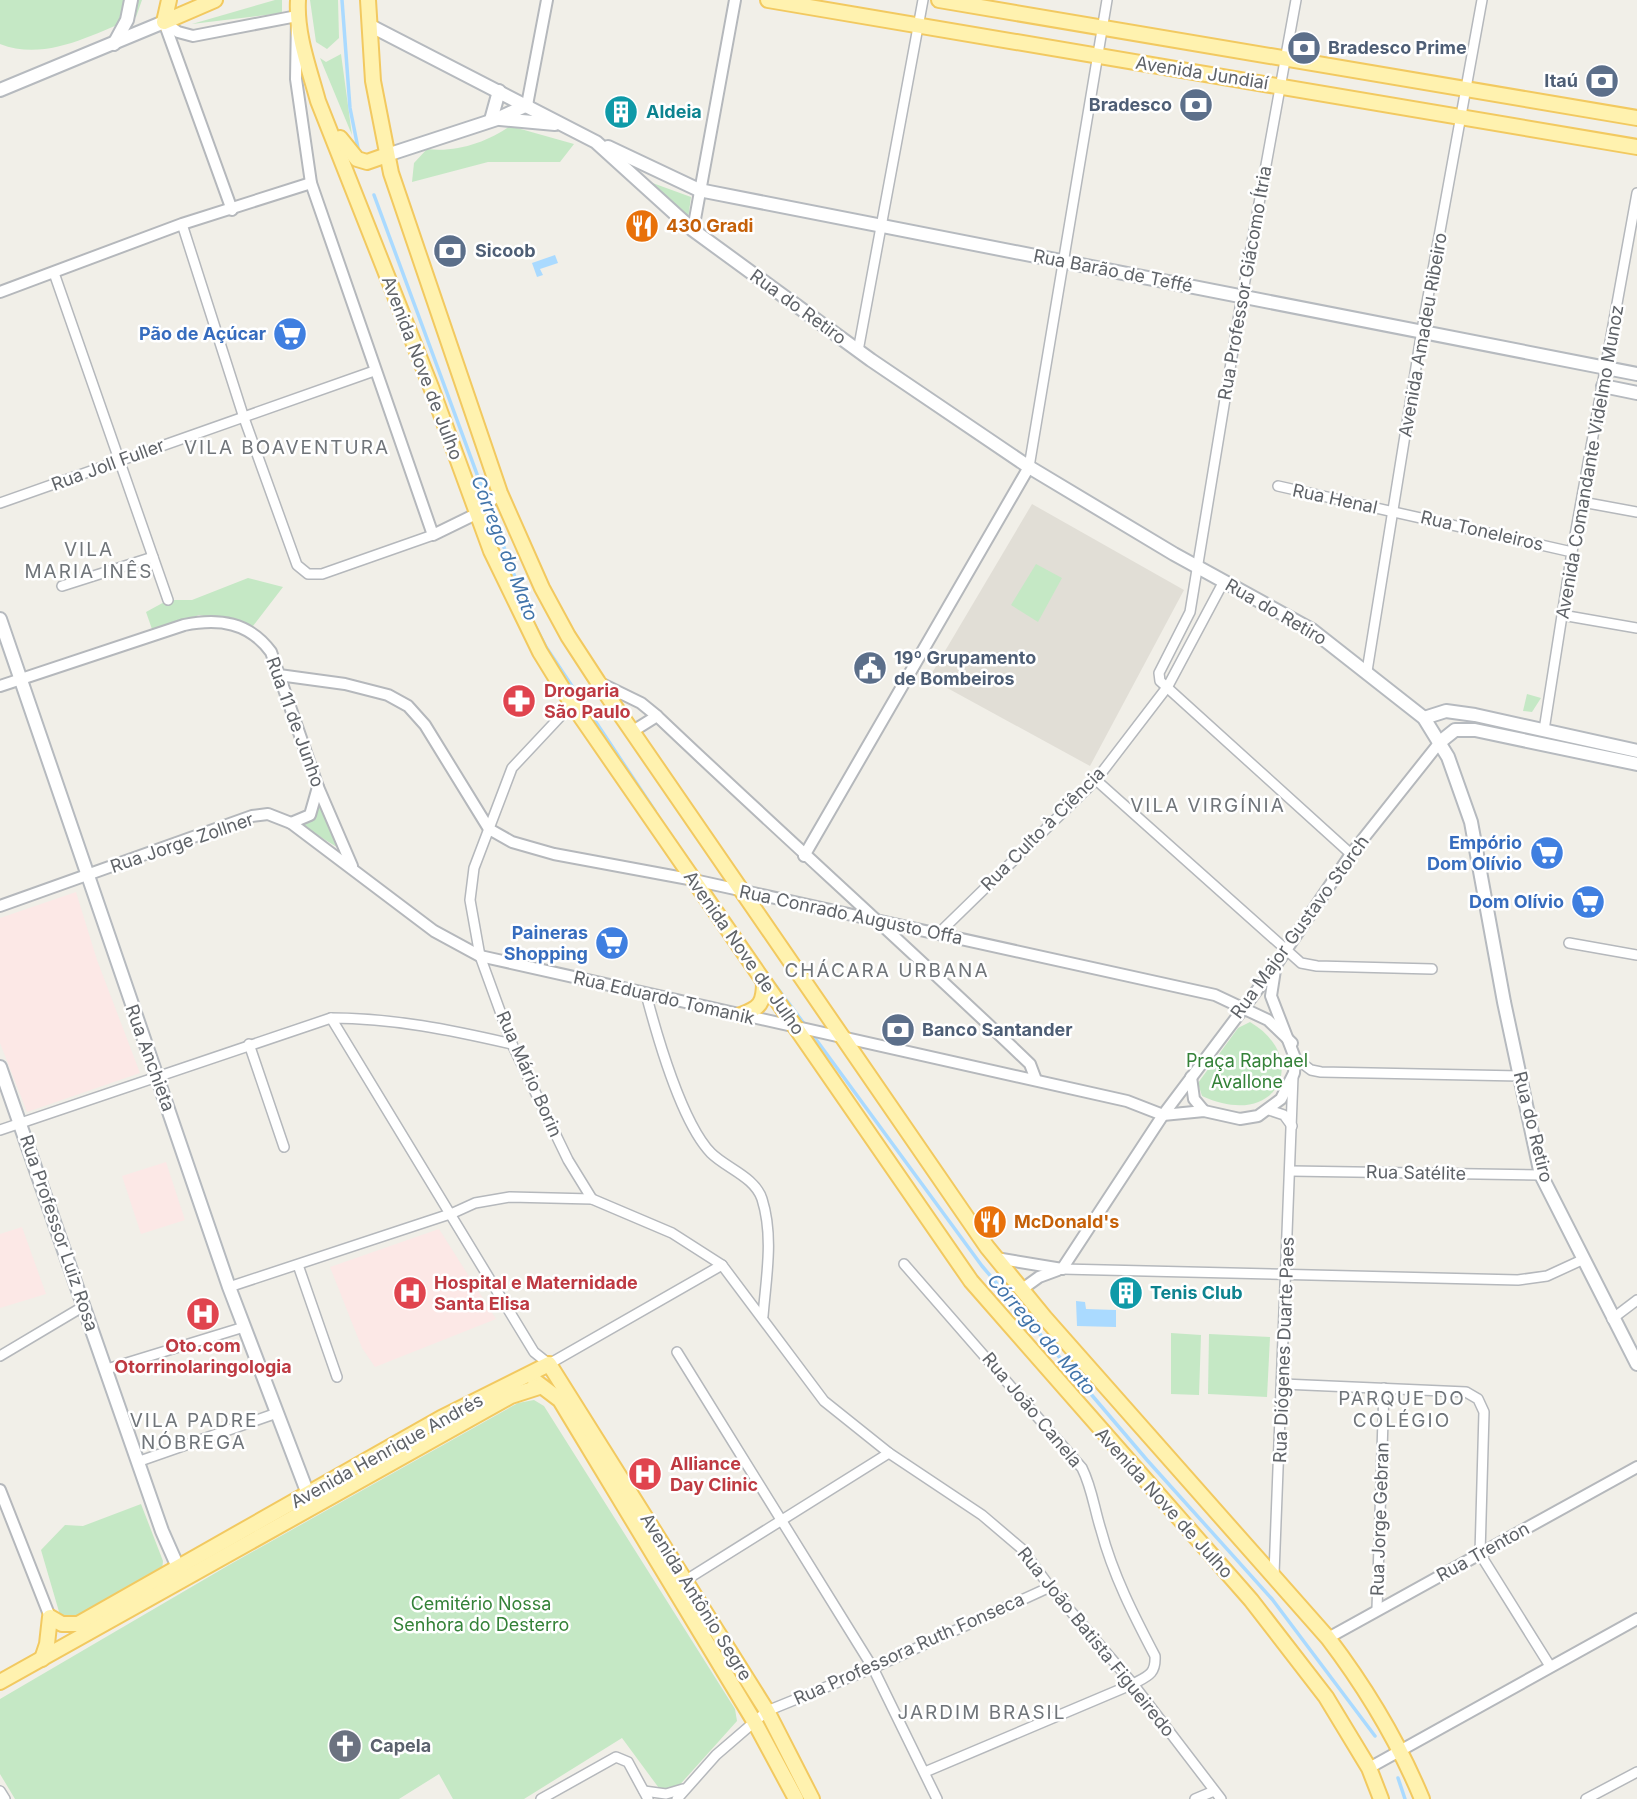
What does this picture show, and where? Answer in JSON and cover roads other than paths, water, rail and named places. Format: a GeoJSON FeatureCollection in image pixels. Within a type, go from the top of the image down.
{"type":"FeatureCollection","features":[{"type":"Feature","properties":{"kind":"main road"},"geometry":{"type":"LineString","coordinates":[[113,44],[127,20],[131,0]]}},
{"type":"Feature","properties":{"kind":"main road"},"geometry":{"type":"LineString","coordinates":[[164,22],[169,0]]}},
{"type":"Feature","properties":{"kind":"main road"},"geometry":{"type":"LineString","coordinates":[[0,90],[215,0]]}},
{"type":"Feature","properties":{"kind":"main road","name":"Avenida Nove de Julho"},"geometry":{"type":"LineString","coordinates":[[298,0],[297,16],[318,101],[435,399],[491,551],[540,652],[572,704],[764,982],[801,1028],[971,1281],[1251,1600],[1326,1697],[1374,1765],[1381,1799]]}},
{"type":"Feature","properties":{"kind":"main road","name":"Avenida Nove de Julho"},"geometry":{"type":"LineString","coordinates":[[368,0],[373,81],[387,155],[496,497],[568,636],[840,1035],[996,1258],[1021,1290],[1275,1574],[1328,1638],[1364,1687],[1422,1799]]}},
{"type":"Feature","properties":{"kind":"main road","name":"Avenida Jundiaí"},"geometry":{"type":"LineString","coordinates":[[768,0],[1281,86],[1462,120],[1637,147]]}},
{"type":"Feature","properties":{"kind":"main road","name":"Avenida Jundiaí"},"geometry":{"type":"LineString","coordinates":[[939,0],[1637,118]]}},
{"type":"Feature","properties":{"kind":"main road","name":"Rua do Retiro"},"geometry":{"type":"LineString","coordinates":[[369,25],[596,142],[693,230],[858,351],[1029,467],[1196,566],[1312,630],[1424,718],[1448,757],[1471,822],[1541,1175],[1637,1364]]}},
{"type":"Feature","properties":{"kind":"main road"},"geometry":{"type":"LineString","coordinates":[[494,120],[499,91]]}},
{"type":"Feature","properties":{"kind":"main road"},"geometry":{"type":"LineString","coordinates":[[318,101],[350,154],[367,162],[494,120],[527,105]]}},
{"type":"Feature","properties":{"kind":"main road","name":"Rua do Retiro"},"geometry":{"type":"LineString","coordinates":[[494,120],[559,124]]}},
{"type":"Feature","properties":{"kind":"main road","name":"Rua Barão de Teffé"},"geometry":{"type":"LineString","coordinates":[[596,142],[699,190],[1422,330],[1637,375]]}},
{"type":"Feature","properties":{"kind":"main road"},"geometry":{"type":"LineString","coordinates":[[1620,390],[1637,375]]}},
{"type":"Feature","properties":{"kind":"main road"},"geometry":{"type":"LineString","coordinates":[[1603,386],[1637,393]]}},
{"type":"Feature","properties":{"kind":"main road","name":"Rua Anchieta"},"geometry":{"type":"LineString","coordinates":[[0,619],[229,1287],[308,1494]]}},
{"type":"Feature","properties":{"kind":"main road"},"geometry":{"type":"LineString","coordinates":[[1424,718],[1446,711],[1637,751]]}},
{"type":"Feature","properties":{"kind":"main road"},"geometry":{"type":"LineString","coordinates":[[1440,742],[1455,730],[1475,730],[1637,764]]}},
{"type":"Feature","properties":{"kind":"main road"},"geometry":{"type":"LineString","coordinates":[[1531,740],[1544,730]]}},
{"type":"Feature","properties":{"kind":"main road"},"geometry":{"type":"LineString","coordinates":[[741,1015],[757,1010],[762,1003],[764,982]]}},
{"type":"Feature","properties":{"kind":"main road","name":"Rua Professor Luiz Rosa"},"geometry":{"type":"LineString","coordinates":[[0,1067],[181,1574]]}},
{"type":"Feature","properties":{"kind":"main road","name":"Avenida Henrique Andrés"},"geometry":{"type":"LineString","coordinates":[[0,1682],[42,1659],[308,1494],[442,1418],[549,1364]]}},
{"type":"Feature","properties":{"kind":"main road","name":"Avenida Antônio Segre"},"geometry":{"type":"LineString","coordinates":[[549,1364],[767,1711],[812,1799]]}},
{"type":"Feature","properties":{"kind":"main road","name":"Avenida Antônio Segre"},"geometry":{"type":"LineString","coordinates":[[530,1374],[539,1387],[560,1400],[754,1721],[796,1799]]}},
{"type":"Feature","properties":{"kind":"main road","name":"Avenida Henrique Andrés"},"geometry":{"type":"LineString","coordinates":[[50,1617],[62,1624],[78,1624],[279,1528],[511,1396],[539,1387]]}},
{"type":"Feature","properties":{"kind":"main road"},"geometry":{"type":"LineString","coordinates":[[442,1418],[450,1419],[453,1429]]}},
{"type":"Feature","properties":{"kind":"main road"},"geometry":{"type":"LineString","coordinates":[[279,1528],[307,1503],[308,1494]]}},
{"type":"Feature","properties":{"kind":"main road"},"geometry":{"type":"LineString","coordinates":[[42,1659],[50,1633],[50,1617]]}},
{"type":"Feature","properties":{"kind":"street"},"geometry":{"type":"LineString","coordinates":[[527,105],[547,0]]}},
{"type":"Feature","properties":{"kind":"street"},"geometry":{"type":"LineString","coordinates":[[693,230],[735,0]]}},
{"type":"Feature","properties":{"kind":"street"},"geometry":{"type":"LineString","coordinates":[[858,351],[923,0]]}},
{"type":"Feature","properties":{"kind":"street"},"geometry":{"type":"LineString","coordinates":[[804,856],[1029,467],[1107,0]]}},
{"type":"Feature","properties":{"kind":"street","name":"Rua Professor Giácomo Ítria"},"geometry":{"type":"LineString","coordinates":[[1196,566],[1296,0]]}},
{"type":"Feature","properties":{"kind":"street","name":"Avenida Amadeu Ribeiro"},"geometry":{"type":"LineString","coordinates":[[1367,671],[1422,330],[1482,0]]}},
{"type":"Feature","properties":{"kind":"street"},"geometry":{"type":"LineString","coordinates":[[164,22],[178,32],[193,36],[297,16],[296,79],[311,183],[433,535]]}},
{"type":"Feature","properties":{"kind":"street"},"geometry":{"type":"LineString","coordinates":[[164,22],[232,210]]}},
{"type":"Feature","properties":{"kind":"street"},"geometry":{"type":"LineString","coordinates":[[0,292],[182,225],[311,183]]}},
{"type":"Feature","properties":{"kind":"street","name":"Avenida Comandante Videlmo Munoz"},"geometry":{"type":"LineString","coordinates":[[1544,730],[1572,552],[1637,193]]}},
{"type":"Feature","properties":{"kind":"street"},"geometry":{"type":"LineString","coordinates":[[182,225],[244,418],[297,565],[308,574],[322,574],[433,535],[477,513],[496,497]]}},
{"type":"Feature","properties":{"kind":"street"},"geometry":{"type":"LineString","coordinates":[[54,273],[168,600]]}},
{"type":"Feature","properties":{"kind":"street","name":"Rua Joll Fuller"},"geometry":{"type":"LineString","coordinates":[[0,503],[374,371]]}},
{"type":"Feature","properties":{"kind":"street","name":"Rua Henal"},"geometry":{"type":"LineString","coordinates":[[1278,486],[1393,511]]}},
{"type":"Feature","properties":{"kind":"street"},"geometry":{"type":"LineString","coordinates":[[1582,502],[1637,512]]}},
{"type":"Feature","properties":{"kind":"street","name":"Rua Toneleiros"},"geometry":{"type":"LineString","coordinates":[[1393,511],[1572,552]]}},
{"type":"Feature","properties":{"kind":"street"},"geometry":{"type":"LineString","coordinates":[[62,586],[153,557]]}},
{"type":"Feature","properties":{"kind":"street"},"geometry":{"type":"LineString","coordinates":[[1196,566],[1190,612],[1159,673],[1160,681],[1351,854]]}},
{"type":"Feature","properties":{"kind":"street","name":"Rua Culto à Ciência"},"geometry":{"type":"LineString","coordinates":[[938,934],[1096,780],[1168,686],[1224,581]]}},
{"type":"Feature","properties":{"kind":"street"},"geometry":{"type":"LineString","coordinates":[[1562,614],[1637,628]]}},
{"type":"Feature","properties":{"kind":"street","name":"Rua 11 de Junho"},"geometry":{"type":"LineString","coordinates":[[0,686],[184,625],[210,620],[247,629],[262,638],[271,652],[318,788],[353,867]]}},
{"type":"Feature","properties":{"kind":"street"},"geometry":{"type":"LineString","coordinates":[[279,675],[356,687],[388,695],[408,706],[425,725],[489,828]]}},
{"type":"Feature","properties":{"kind":"street"},"geometry":{"type":"LineString","coordinates":[[598,682],[641,703],[657,716],[804,856],[882,922],[1030,1064],[1036,1080]]}},
{"type":"Feature","properties":{"kind":"street","name":"Rua Mário Borin"},"geometry":{"type":"LineString","coordinates":[[572,704],[512,768],[474,868],[470,900],[480,956],[512,1044],[568,1160],[592,1199]]}},
{"type":"Feature","properties":{"kind":"street"},"geometry":{"type":"LineString","coordinates":[[633,731],[657,716]]}},
{"type":"Feature","properties":{"kind":"street","name":"Rua Major Gustavo Storch"},"geometry":{"type":"LineString","coordinates":[[1062,1269],[1163,1115],[1276,965],[1351,854],[1440,742]]}},
{"type":"Feature","properties":{"kind":"street"},"geometry":{"type":"LineString","coordinates":[[1096,780],[1301,963],[1317,966],[1432,969]]}},
{"type":"Feature","properties":{"kind":"street"},"geometry":{"type":"LineString","coordinates":[[291,823],[310,815],[318,788]]}},
{"type":"Feature","properties":{"kind":"street","name":"Rua Jorge Zollner"},"geometry":{"type":"LineString","coordinates":[[0,906],[252,816],[268,814],[291,823],[353,867]]}},
{"type":"Feature","properties":{"kind":"street","name":"Rua Conrado Augusto Offa"},"geometry":{"type":"LineString","coordinates":[[489,828],[512,842],[554,854],[694,880],[1215,995],[1241,1010]]}},
{"type":"Feature","properties":{"kind":"street","name":"Rua Eduardo Tomanik"},"geometry":{"type":"LineString","coordinates":[[353,867],[434,930],[480,956],[1127,1101],[1163,1115]]}},
{"type":"Feature","properties":{"kind":"street"},"geometry":{"type":"LineString","coordinates":[[1569,943],[1637,955]]}},
{"type":"Feature","properties":{"kind":"street"},"geometry":{"type":"LineString","coordinates":[[1276,965],[1271,996],[1292,1044],[1295,1058],[1311,1070],[1334,1073],[1520,1076]]}},
{"type":"Feature","properties":{"kind":"street"},"geometry":{"type":"LineString","coordinates":[[646,995],[690,1122],[711,1153],[738,1171],[761,1196],[769,1236],[762,1317]]}},
{"type":"Feature","properties":{"kind":"street"},"geometry":{"type":"LineString","coordinates":[[1241,1010],[1268,1020],[1292,1044]]}},
{"type":"Feature","properties":{"kind":"street"},"geometry":{"type":"LineString","coordinates":[[331,1018],[453,1213],[534,1352],[549,1364]]}},
{"type":"Feature","properties":{"kind":"street"},"geometry":{"type":"LineString","coordinates":[[0,1130],[331,1018],[411,1023],[512,1044]]}},
{"type":"Feature","properties":{"kind":"street"},"geometry":{"type":"LineString","coordinates":[[249,1044],[284,1147]]}},
{"type":"Feature","properties":{"kind":"street","name":"Rua Diógenes Duarte Paes"},"geometry":{"type":"LineString","coordinates":[[1275,1574],[1295,1058]]}},
{"type":"Feature","properties":{"kind":"street","name":"Rua Diógenes Duarte Paes"},"geometry":{"type":"LineString","coordinates":[[1269,1110],[1288,1088],[1293,1073]]}},
{"type":"Feature","properties":{"kind":"street"},"geometry":{"type":"LineString","coordinates":[[1191,1077],[1194,1099],[1204,1111]]}},
{"type":"Feature","properties":{"kind":"street"},"geometry":{"type":"LineString","coordinates":[[1163,1115],[1204,1111],[1240,1119],[1258,1116],[1269,1110],[1284,1115],[1292,1126]]}},
{"type":"Feature","properties":{"kind":"street","name":"Rua Satélite"},"geometry":{"type":"LineString","coordinates":[[1291,1171],[1541,1175]]}},
{"type":"Feature","properties":{"kind":"street"},"geometry":{"type":"LineString","coordinates":[[229,1287],[453,1213],[475,1203],[510,1197],[592,1199],[672,1233],[722,1265]]}},
{"type":"Feature","properties":{"kind":"street"},"geometry":{"type":"LineString","coordinates":[[996,1258],[1062,1269],[1518,1280],[1546,1276],[1584,1259]]}},
{"type":"Feature","properties":{"kind":"street","name":"Rua João Canela"},"geometry":{"type":"LineString","coordinates":[[904,1264],[1082,1468],[1091,1486],[1101,1530],[1124,1595],[1155,1656],[1156,1668],[1150,1675],[1133,1684]]}},
{"type":"Feature","properties":{"kind":"street"},"geometry":{"type":"LineString","coordinates":[[298,1265],[337,1377]]}},
{"type":"Feature","properties":{"kind":"street","name":"Rua João Batista Figueiredo"},"geometry":{"type":"LineString","coordinates":[[722,1265],[824,1401],[889,1453],[982,1515],[1022,1549],[1050,1587],[1133,1684],[1217,1795]]}},
{"type":"Feature","properties":{"kind":"street","name":"Avenida Henrique Andrés"},"geometry":{"type":"LineString","coordinates":[[549,1364],[722,1265]]}},
{"type":"Feature","properties":{"kind":"street"},"geometry":{"type":"LineString","coordinates":[[1021,1290],[1039,1277],[1062,1269]]}},
{"type":"Feature","properties":{"kind":"street"},"geometry":{"type":"LineString","coordinates":[[1612,1319],[1637,1300]]}},
{"type":"Feature","properties":{"kind":"street"},"geometry":{"type":"LineString","coordinates":[[0,1356],[84,1307]]}},
{"type":"Feature","properties":{"kind":"street"},"geometry":{"type":"LineString","coordinates":[[107,1369],[244,1326]]}},
{"type":"Feature","properties":{"kind":"street"},"geometry":{"type":"LineString","coordinates":[[530,1374],[534,1352]]}},
{"type":"Feature","properties":{"kind":"street"},"geometry":{"type":"LineString","coordinates":[[677,1352],[873,1668],[937,1799]]}},
{"type":"Feature","properties":{"kind":"street"},"geometry":{"type":"LineString","coordinates":[[1283,1384],[1466,1392],[1478,1399],[1484,1412],[1480,1554],[1550,1666]]}},
{"type":"Feature","properties":{"kind":"street","name":"Rua Jorge Gebran"},"geometry":{"type":"LineString","coordinates":[[1377,1609],[1384,1388]]}},
{"type":"Feature","properties":{"kind":"street"},"geometry":{"type":"LineString","coordinates":[[140,1461],[276,1413]]}},
{"type":"Feature","properties":{"kind":"street"},"geometry":{"type":"LineString","coordinates":[[685,1580],[889,1453]]}},
{"type":"Feature","properties":{"kind":"street","name":"Rua Trenton"},"geometry":{"type":"LineString","coordinates":[[1328,1638],[1637,1467]]}},
{"type":"Feature","properties":{"kind":"street"},"geometry":{"type":"LineString","coordinates":[[0,1490],[50,1617]]}},
{"type":"Feature","properties":{"kind":"street","name":"Rua Professora Ruth Fonseca"},"geometry":{"type":"LineString","coordinates":[[677,1799],[767,1711],[873,1668],[1050,1587]]}},
{"type":"Feature","properties":{"kind":"street"},"geometry":{"type":"LineString","coordinates":[[1374,1765],[1637,1619]]}},
{"type":"Feature","properties":{"kind":"street"},"geometry":{"type":"LineString","coordinates":[[925,1772],[1133,1684]]}},
{"type":"Feature","properties":{"kind":"street"},"geometry":{"type":"LineString","coordinates":[[541,1799],[617,1757],[628,1762],[646,1795],[685,1789]]}},
{"type":"Feature","properties":{"kind":"street"},"geometry":{"type":"LineString","coordinates":[[1586,1799],[1637,1772]]}},
{"type":"Feature","properties":{"kind":"street"},"geometry":{"type":"LineString","coordinates":[[0,1791],[5,1799]]}},
{"type":"Feature","properties":{"kind":"street"},"geometry":{"type":"LineString","coordinates":[[1195,1799],[1217,1795]]}},
{"type":"Feature","properties":{"kind":"water"},"geometry":{"type":"Polygon","coordinates":[[[555,255],[558,263],[540,269],[543,275],[537,277],[532,263],[555,255]]]}},
{"type":"Feature","properties":{"kind":"water"},"geometry":{"type":"Polygon","coordinates":[[[1076,1301],[1085,1302],[1086,1309],[1116,1310],[1116,1327],[1077,1326],[1076,1301]]]}},
{"type":"Feature","properties":{"kind":"waterway","name":"Córrego do Mato"},"geometry":{"type":"LineString","coordinates":[[342,0],[350,108],[358,148]]}},
{"type":"Feature","properties":{"kind":"waterway","name":"Córrego do Mato"},"geometry":{"type":"LineString","coordinates":[[374,195],[526,607]]}},
{"type":"Feature","properties":{"kind":"waterway","name":"Córrego do Mato"},"geometry":{"type":"LineString","coordinates":[[529,614],[546,647],[655,811]]}},
{"type":"Feature","properties":{"kind":"waterway","name":"Córrego do Mato"},"geometry":{"type":"LineString","coordinates":[[764,970],[805,1025]]}},
{"type":"Feature","properties":{"kind":"waterway","name":"Córrego do Mato"},"geometry":{"type":"LineString","coordinates":[[812,1034],[982,1266],[1147,1460],[1272,1599],[1375,1736]]}},
{"type":"Feature","properties":{"kind":"waterway","name":"Córrego do Mato"},"geometry":{"type":"LineString","coordinates":[[1398,1778],[1405,1799]]}},
{"type":"Feature","properties":{"kind":"place","name":"Bradesco Prime"},"geometry":{"type":"Point","coordinates":[1304,48]}},
{"type":"Feature","properties":{"kind":"place","name":"Itaú"},"geometry":{"type":"Point","coordinates":[1602,81]}},
{"type":"Feature","properties":{"kind":"place","name":"Bradesco"},"geometry":{"type":"Point","coordinates":[1196,105]}},
{"type":"Feature","properties":{"kind":"place","name":"Aldeia"},"geometry":{"type":"Point","coordinates":[621,112]}},
{"type":"Feature","properties":{"kind":"place","name":"430 Gradi"},"geometry":{"type":"Point","coordinates":[642,226]}},
{"type":"Feature","properties":{"kind":"place","name":"Sicoob"},"geometry":{"type":"Point","coordinates":[450,251]}},
{"type":"Feature","properties":{"kind":"place","name":"Pão de Açúcar"},"geometry":{"type":"Point","coordinates":[290,334]}},
{"type":"Feature","properties":{"kind":"place","name":"19º Grupamento de Bombeiros"},"geometry":{"type":"Point","coordinates":[870,668]}},
{"type":"Feature","properties":{"kind":"place","name":"Drogaria São Paulo"},"geometry":{"type":"Point","coordinates":[519,701]}},
{"type":"Feature","properties":{"kind":"place","name":"Empório Dom Olívio"},"geometry":{"type":"Point","coordinates":[1547,853]}},
{"type":"Feature","properties":{"kind":"place","name":"Dom Olívio"},"geometry":{"type":"Point","coordinates":[1588,902]}},
{"type":"Feature","properties":{"kind":"place","name":"Paineras Shopping"},"geometry":{"type":"Point","coordinates":[612,943]}},
{"type":"Feature","properties":{"kind":"place","name":"Banco Santander"},"geometry":{"type":"Point","coordinates":[898,1030]}},
{"type":"Feature","properties":{"kind":"place","name":"McDonald's"},"geometry":{"type":"Point","coordinates":[990,1222]}},
{"type":"Feature","properties":{"kind":"place","name":"Hospital e Maternidade Santa Elisa"},"geometry":{"type":"Point","coordinates":[410,1293]}},
{"type":"Feature","properties":{"kind":"place","name":"Tenis Club"},"geometry":{"type":"Point","coordinates":[1126,1293]}},
{"type":"Feature","properties":{"kind":"place","name":"Oto.com Otorrinolaringologia"},"geometry":{"type":"Point","coordinates":[203,1314]}},
{"type":"Feature","properties":{"kind":"place","name":"Alliance Day Clinic"},"geometry":{"type":"Point","coordinates":[645,1474]}},
{"type":"Feature","properties":{"kind":"place","name":"Capela"},"geometry":{"type":"Point","coordinates":[345,1746]}},
{"type":"Feature","properties":{"kind":"district","name":"VILA BOAVENTURA"},"geometry":{"type":"Point","coordinates":[287,447]}},
{"type":"Feature","properties":{"kind":"district","name":"VILA MARIA INÊS"},"geometry":{"type":"Point","coordinates":[89,560]}},
{"type":"Feature","properties":{"kind":"district","name":"VILA VIRGÍNIA"},"geometry":{"type":"Point","coordinates":[1208,805]}},
{"type":"Feature","properties":{"kind":"district","name":"CHÁCARA URBANA"},"geometry":{"type":"Point","coordinates":[887,970]}},
{"type":"Feature","properties":{"kind":"district","name":"PARQUE DO COLÉGIO"},"geometry":{"type":"Point","coordinates":[1402,1409]}},
{"type":"Feature","properties":{"kind":"district","name":"VILA PADRE NÓBREGA"},"geometry":{"type":"Point","coordinates":[194,1431]}},
{"type":"Feature","properties":{"kind":"district","name":"JARDIM BRASIL"},"geometry":{"type":"Point","coordinates":[982,1712]}},
{"type":"Feature","properties":{"kind":"park label","name":"Praça Raphael Avallone"},"geometry":{"type":"Point","coordinates":[1247,1071]}},
{"type":"Feature","properties":{"kind":"park label","name":"Cemitério Nossa Senhora do Desterro"},"geometry":{"type":"Point","coordinates":[481,1614]}}]}
